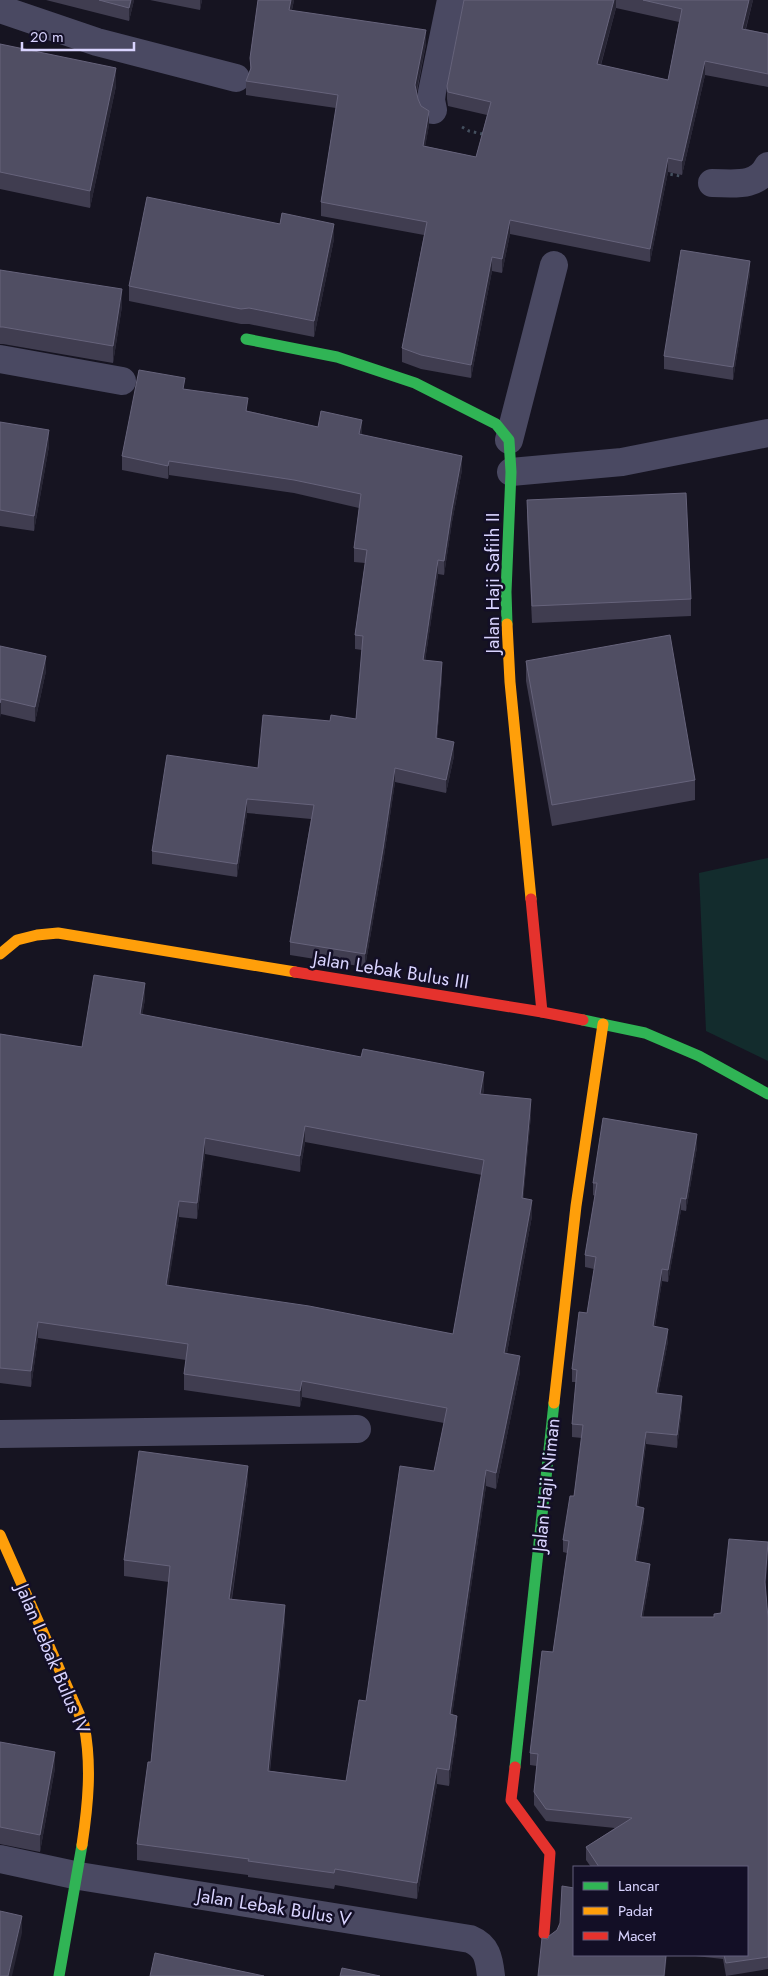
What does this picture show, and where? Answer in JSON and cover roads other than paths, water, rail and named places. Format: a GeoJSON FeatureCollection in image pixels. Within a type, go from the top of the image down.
{"type":"FeatureCollection","features":[{"type":"Feature","properties":{"kind":"street"},"geometry":{"type":"LineString","coordinates":[[433,110],[431,100],[447,1]]}},
{"type":"Feature","properties":{"kind":"street"},"geometry":{"type":"LineString","coordinates":[[0,8],[97,42],[236,78]]}},
{"type":"Feature","properties":{"kind":"street"},"geometry":{"type":"LineString","coordinates":[[712,183],[748,184],[765,171],[768,166]]}},
{"type":"Feature","properties":{"kind":"street"},"geometry":{"type":"LineString","coordinates":[[509,440],[554,265]]}},
{"type":"Feature","properties":{"kind":"street"},"geometry":{"type":"LineString","coordinates":[[246,339],[336,357],[415,383],[496,424],[509,440]]}},
{"type":"Feature","properties":{"kind":"street"},"geometry":{"type":"LineString","coordinates":[[0,359],[122,381]]}},
{"type":"Feature","properties":{"kind":"street"},"geometry":{"type":"LineString","coordinates":[[511,472],[622,462],[768,433]]}},
{"type":"Feature","properties":{"kind":"street","name":"Jalan Haji Safiih II"},"geometry":{"type":"LineString","coordinates":[[509,440],[511,472],[506,592],[510,682],[542,1012]]}},
{"type":"Feature","properties":{"kind":"street","name":"Jalan Lebak Bulus III"},"geometry":{"type":"LineString","coordinates":[[0,954],[17,940],[37,935],[58,933],[542,1012],[645,1033],[699,1056],[768,1094]]}},
{"type":"Feature","properties":{"kind":"street","name":"Jalan Haji Niman"},"geometry":{"type":"LineString","coordinates":[[544,1934],[550,1853],[511,1800],[576,1206],[603,1024]]}},
{"type":"Feature","properties":{"kind":"street"},"geometry":{"type":"LineString","coordinates":[[0,1434],[357,1430]]}},
{"type":"Feature","properties":{"kind":"street","name":"Jalan Lebak Bulus IV"},"geometry":{"type":"LineString","coordinates":[[0,1535],[84,1725],[90,1749],[91,1771],[79,1876],[59,1976]]}},
{"type":"Feature","properties":{"kind":"street"},"geometry":{"type":"LineString","coordinates":[[0,1859],[79,1876]]}},
{"type":"Feature","properties":{"kind":"street","name":"Jalan Lebak Bulus V"},"geometry":{"type":"LineString","coordinates":[[79,1876],[470,1939],[479,1943],[486,1951],[491,1976]]}}]}
